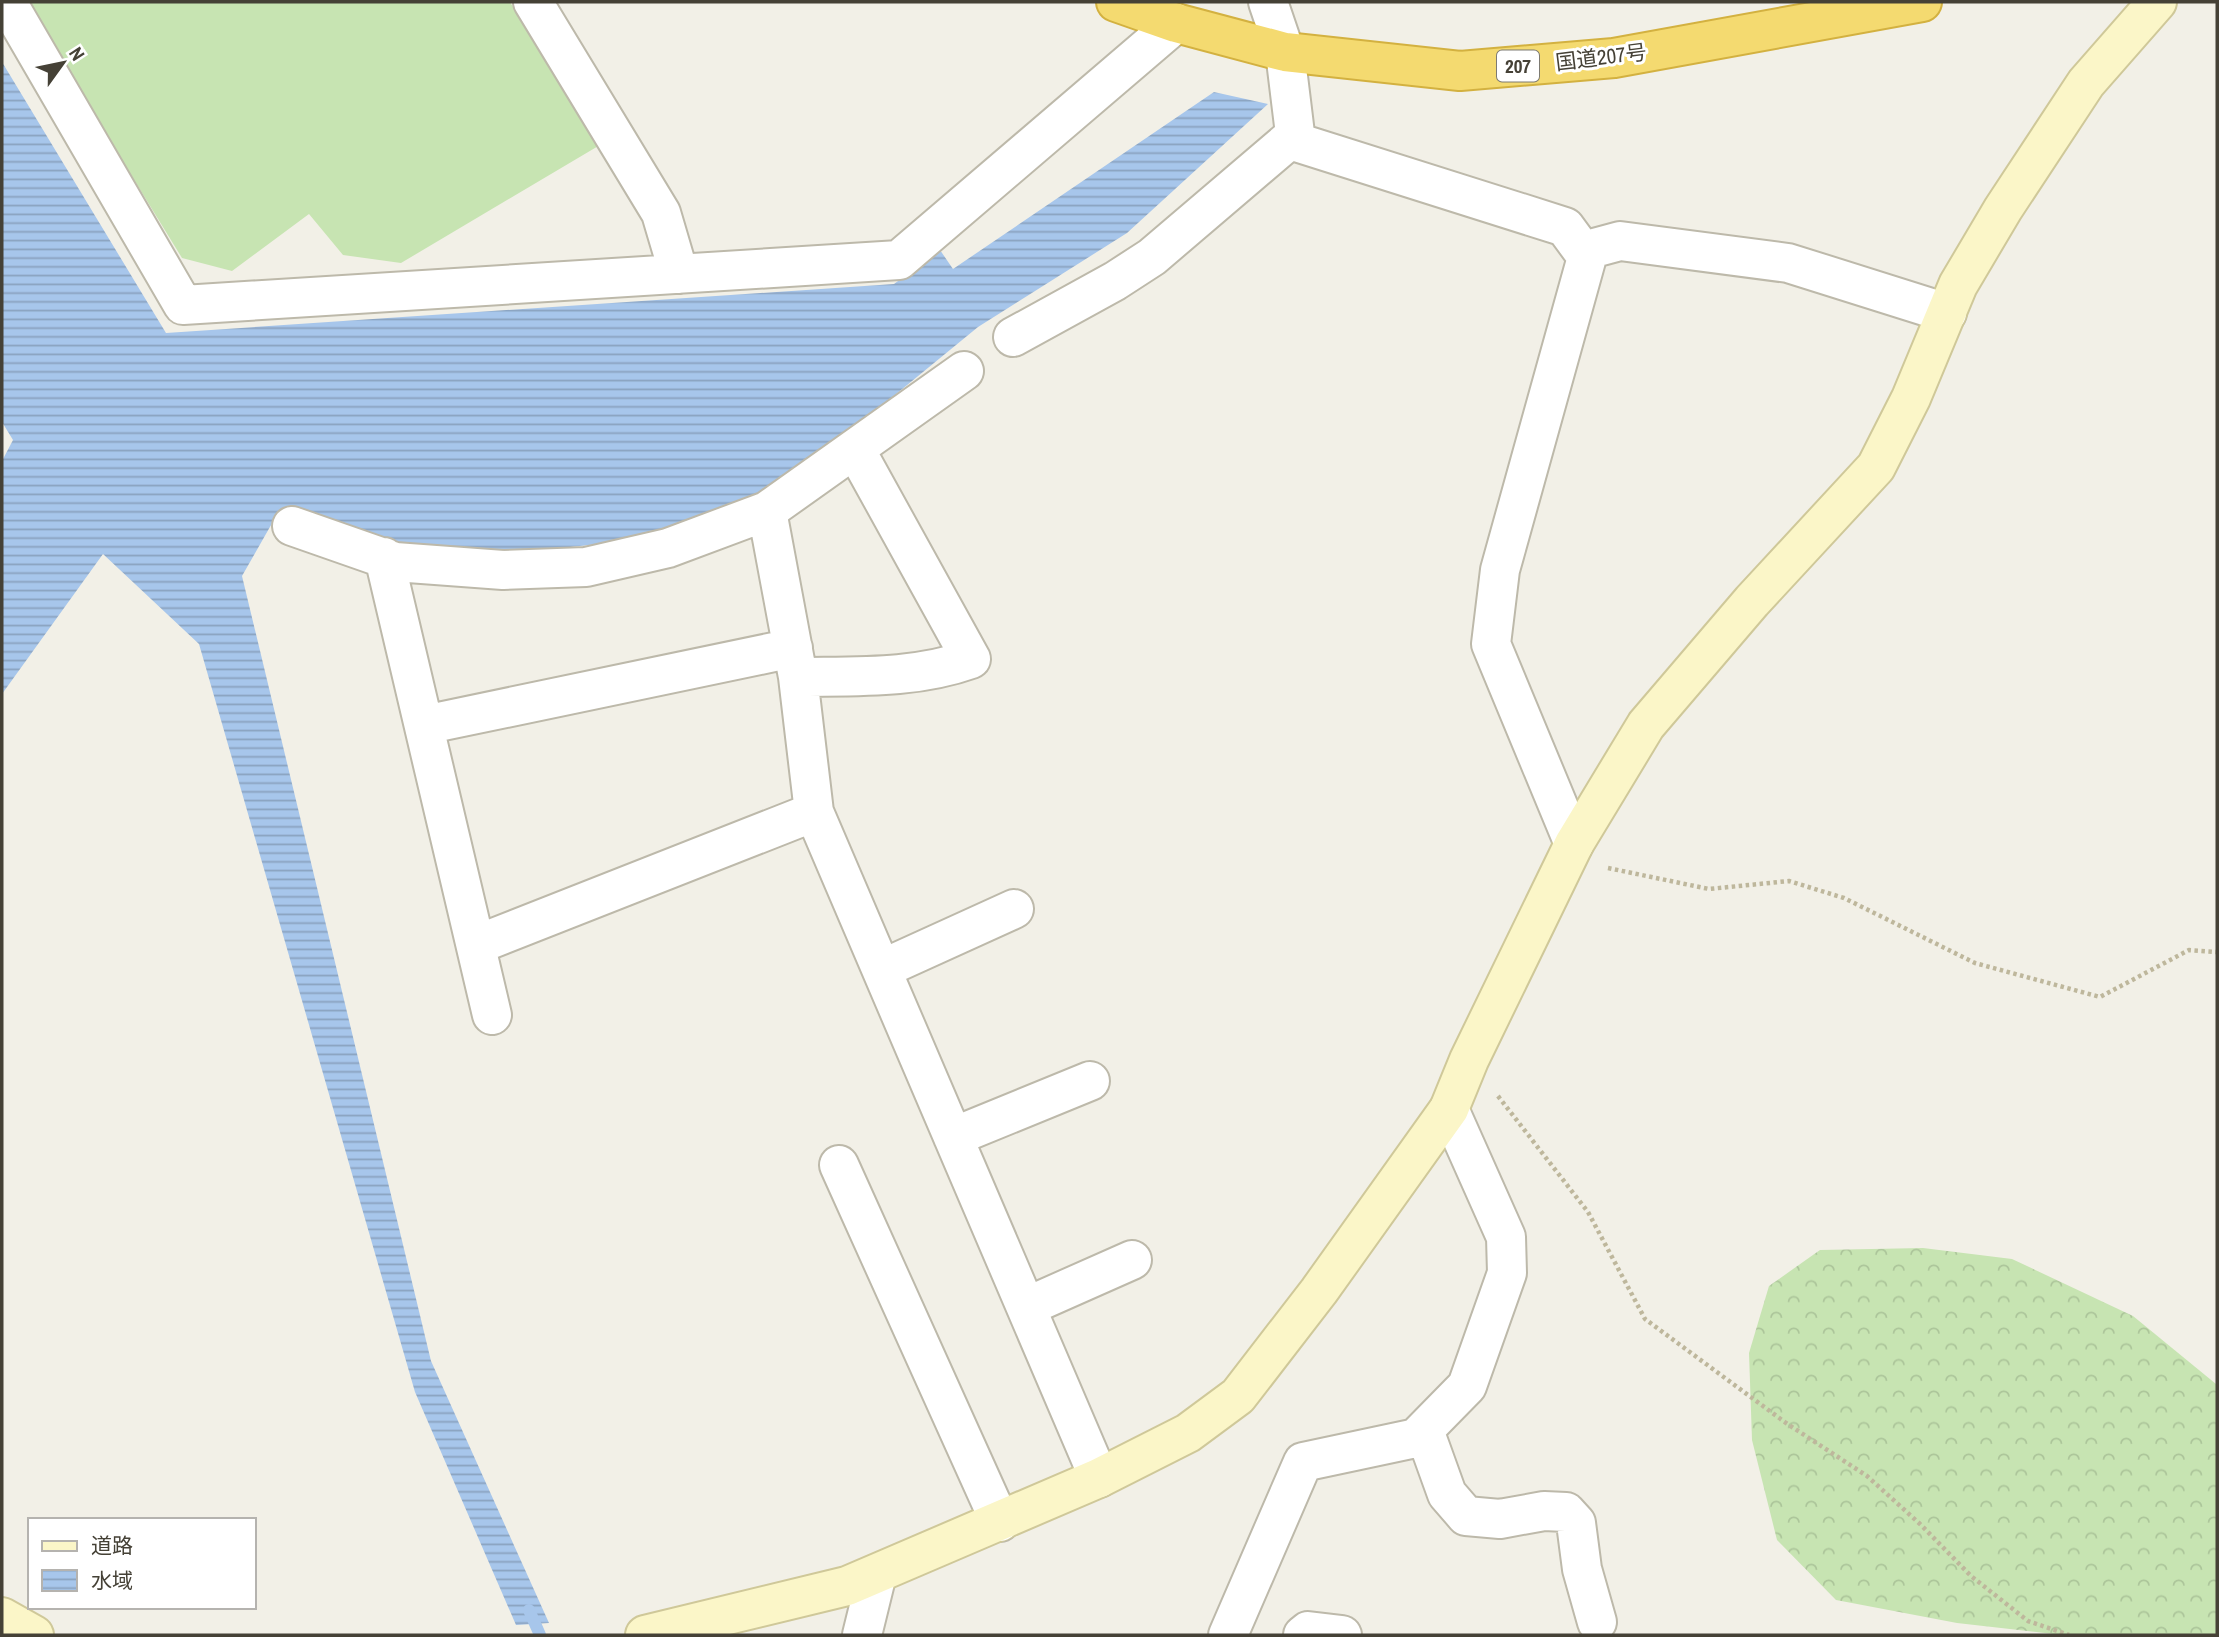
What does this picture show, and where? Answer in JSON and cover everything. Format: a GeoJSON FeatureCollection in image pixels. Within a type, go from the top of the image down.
{"type":"FeatureCollection","features":[{"type":"Feature","properties":{"kind":"highway","name":"国道207号"},"geometry":{"type":"LineString","coordinates":[[1116,2],[1176,23],[1285,52],[1460,71],[1614,58],[1922,2]]}},
{"type":"Feature","properties":{"kind":"street"},"geometry":{"type":"LineString","coordinates":[[7,2],[183,305],[899,260],[1176,23]]}},
{"type":"Feature","properties":{"kind":"street"},"geometry":{"type":"LineString","coordinates":[[533,2],[661,213],[679,274]]}},
{"type":"Feature","properties":{"kind":"street"},"geometry":{"type":"LineString","coordinates":[[1268,2],[1285,52],[1296,142],[1564,227],[1587,257],[1500,570],[1491,644],[1570,851]]}},
{"type":"Feature","properties":{"kind":"street"},"geometry":{"type":"LineString","coordinates":[[645,1635],[847,1586],[877,1574],[1099,1478],[1188,1433],[1238,1396],[1319,1291],[1449,1109],[1469,1060],[1570,851],[1646,725],[1752,601],[1876,467],[1911,398],[1958,285],[2003,209],[2086,83],[2157,2]]}},
{"type":"Feature","properties":{"kind":"street"},"geometry":{"type":"LineString","coordinates":[[1013,337],[1115,281],[1152,257],[1295,135]]}},
{"type":"Feature","properties":{"kind":"street"},"geometry":{"type":"LineString","coordinates":[[1583,251],[1620,241],[1788,263],[1947,313]]}},
{"type":"Feature","properties":{"kind":"street"},"geometry":{"type":"LineString","coordinates":[[292,526],[395,562],[503,570],[586,567],[668,548],[767,511],[964,371]]}},
{"type":"Feature","properties":{"kind":"street"},"geometry":{"type":"LineString","coordinates":[[424,725],[795,662],[900,674],[938,671],[971,659],[855,449]]}},
{"type":"Feature","properties":{"kind":"street"},"geometry":{"type":"LineString","coordinates":[[767,511],[795,662],[814,812],[1099,1478]]}},
{"type":"Feature","properties":{"kind":"street"},"geometry":{"type":"LineString","coordinates":[[384,558],[492,1015]]}},
{"type":"Feature","properties":{"kind":"street"},"geometry":{"type":"LineString","coordinates":[[476,945],[814,812]]}},
{"type":"Feature","properties":{"kind":"street"},"geometry":{"type":"LineString","coordinates":[[882,969],[1014,909]]}},
{"type":"Feature","properties":{"kind":"street"},"geometry":{"type":"LineString","coordinates":[[953,1137],[1090,1081]]}},
{"type":"Feature","properties":{"kind":"street"},"geometry":{"type":"LineString","coordinates":[[1228,1635],[1303,1462],[1416,1438],[1467,1386],[1507,1273],[1506,1237],[1449,1109]]}},
{"type":"Feature","properties":{"kind":"street"},"geometry":{"type":"LineString","coordinates":[[839,1165],[1000,1522]]}},
{"type":"Feature","properties":{"kind":"street"},"geometry":{"type":"LineString","coordinates":[[1026,1307],[1132,1260]]}},
{"type":"Feature","properties":{"kind":"street"},"geometry":{"type":"LineString","coordinates":[[1424,1430],[1447,1494],[1466,1516],[1500,1519],[1544,1511],[1566,1512],[1576,1523],[1582,1569],[1597,1622]]}},
{"type":"Feature","properties":{"kind":"street"},"geometry":{"type":"LineString","coordinates":[[862,1635],[877,1574]]}},
{"type":"Feature","properties":{"kind":"street"},"geometry":{"type":"LineString","coordinates":[[2,1617],[33,1635]]}},
{"type":"Feature","properties":{"kind":"street"},"geometry":{"type":"LineString","coordinates":[[1303,1635],[1308,1631],[1342,1635]]}},
{"type":"Feature","properties":{"kind":"path"},"geometry":{"type":"LineString","coordinates":[[1570,851],[1709,889],[1789,881],[1844,898],[1975,963],[2100,997],[2189,950],[2217,953]]}},
{"type":"Feature","properties":{"kind":"path"},"geometry":{"type":"LineString","coordinates":[[1469,1060],[1588,1212],[1645,1319],[1786,1423],[1867,1476],[1920,1524],[1970,1576],[2028,1621],[2069,1635]]}},
{"type":"Feature","properties":{"kind":"green space"},"geometry":{"type":"Polygon","coordinates":[[[25,2],[510,2],[600,145],[401,263],[343,255],[309,214],[232,271],[182,258],[25,2]]]}},
{"type":"Feature","properties":{"kind":"green space"},"geometry":{"type":"Polygon","coordinates":[[[1923,1248],[2012,1259],[2133,1316],[2216,1384],[2217,1635],[2062,1635],[1957,1623],[1836,1600],[1777,1540],[1752,1440],[1749,1353],[1769,1286],[1820,1250],[1923,1248]]]}},
{"type":"Feature","properties":{"kind":"water"},"geometry":{"type":"Polygon","coordinates":[[[2,62],[166,333],[894,284],[940,250],[953,269],[1214,92],[1268,104],[1127,233],[978,327],[879,408],[743,504],[618,542],[484,556],[367,548],[279,511],[242,576],[431,1361],[549,1623],[516,1625],[415,1392],[199,644],[103,554],[2,694],[2,461],[13,440],[2,422],[2,62]]]}},
{"type":"Feature","properties":{"kind":"waterway"},"geometry":{"type":"LineString","coordinates":[[529,1610],[540,1635]]}}]}
